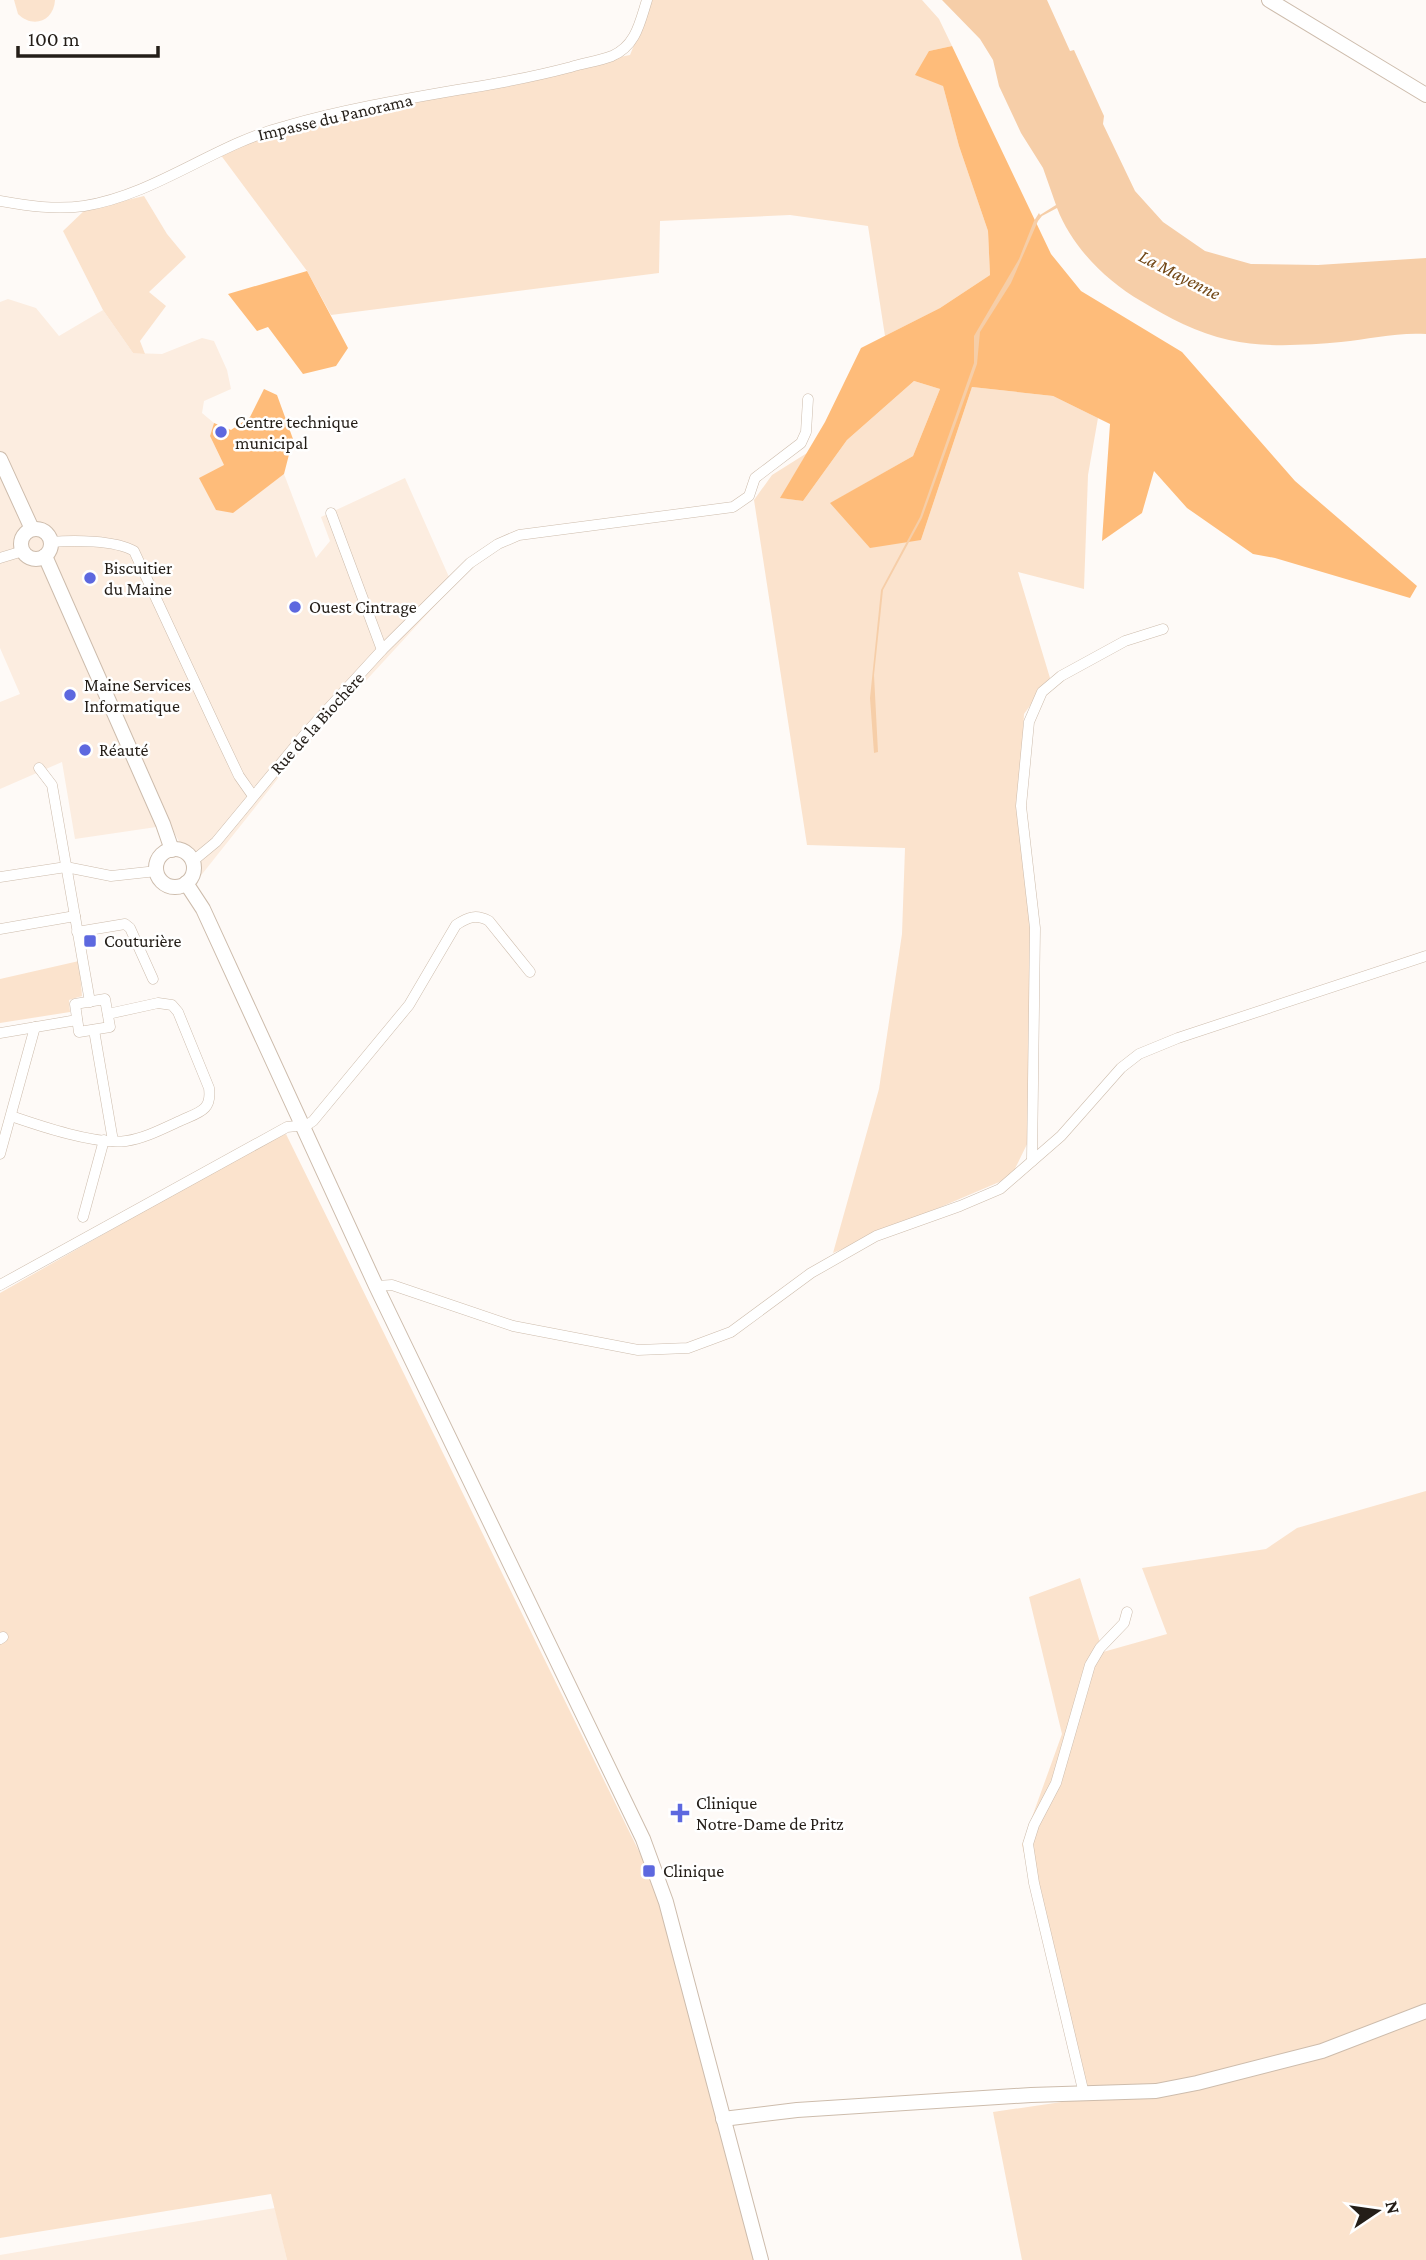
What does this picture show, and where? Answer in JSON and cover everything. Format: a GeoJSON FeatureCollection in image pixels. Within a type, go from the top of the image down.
{"type":"FeatureCollection","features":[{"type":"Feature","properties":{"kind":"street","name":"Impasse du Panorama"},"geometry":{"type":"LineString","coordinates":[[0,201],[57,208],[85,206],[137,192],[162,182],[240,140],[284,126],[371,105],[516,81],[611,57],[626,48],[637,31],[647,0]]}},
{"type":"Feature","properties":{"kind":"street"},"geometry":{"type":"LineString","coordinates":[[1269,0],[1425,92]]}},
{"type":"Feature","properties":{"kind":"street","name":"Rue de la Biochère"},"geometry":{"type":"LineString","coordinates":[[193,862],[216,842],[306,733],[382,650],[470,563],[498,544],[519,535],[733,507],[749,496],[755,478],[801,443],[806,432],[808,399]]}},
{"type":"Feature","properties":{"kind":"street"},"geometry":{"type":"LineString","coordinates":[[0,459],[32,529]]}},
{"type":"Feature","properties":{"kind":"street"},"geometry":{"type":"LineString","coordinates":[[331,513],[382,650]]}},
{"type":"Feature","properties":{"kind":"street"},"geometry":{"type":"LineString","coordinates":[[32,529],[47,533],[51,542],[50,550],[45,556],[33,559],[23,551],[22,538],[32,529]]}},
{"type":"Feature","properties":{"kind":"street"},"geometry":{"type":"LineString","coordinates":[[51,542],[69,540],[119,545],[134,551],[219,736],[239,776],[253,796]]}},
{"type":"Feature","properties":{"kind":"street"},"geometry":{"type":"LineString","coordinates":[[0,558],[23,551]]}},
{"type":"Feature","properties":{"kind":"street"},"geometry":{"type":"LineString","coordinates":[[45,556],[172,850]]}},
{"type":"Feature","properties":{"kind":"street"},"geometry":{"type":"LineString","coordinates":[[1032,1161],[1035,928],[1021,806],[1029,722],[1042,692],[1061,676],[1125,641],[1163,629]]}},
{"type":"Feature","properties":{"kind":"street"},"geometry":{"type":"LineString","coordinates":[[39,768],[52,785],[90,1002]]}},
{"type":"Feature","properties":{"kind":"street"},"geometry":{"type":"LineString","coordinates":[[172,850],[187,853],[193,862],[193,874],[187,883],[181,886],[168,886],[157,871],[162,855],[172,850]]}},
{"type":"Feature","properties":{"kind":"street"},"geometry":{"type":"LineString","coordinates":[[0,877],[66,867],[111,876],[157,871]]}},
{"type":"Feature","properties":{"kind":"street"},"geometry":{"type":"LineString","coordinates":[[187,883],[203,909],[376,1286],[643,1839],[666,1902],[761,2260]]}},
{"type":"Feature","properties":{"kind":"street"},"geometry":{"type":"LineString","coordinates":[[0,929],[75,916]]}},
{"type":"Feature","properties":{"kind":"street"},"geometry":{"type":"LineString","coordinates":[[0,1285],[287,1127],[313,1122],[409,1005],[456,925],[467,918],[480,916],[489,921],[530,972]]}},
{"type":"Feature","properties":{"kind":"street"},"geometry":{"type":"LineString","coordinates":[[78,932],[125,924],[130,928],[153,979]]}},
{"type":"Feature","properties":{"kind":"street"},"geometry":{"type":"LineString","coordinates":[[376,1286],[391,1285],[513,1325],[604,1344],[638,1350],[688,1348],[731,1332],[811,1273],[876,1236],[999,1189],[1061,1136],[1121,1068],[1139,1054],[1178,1038],[1426,957]]}},
{"type":"Feature","properties":{"kind":"street"},"geometry":{"type":"LineString","coordinates":[[105,999],[108,1014],[110,1027],[79,1032],[75,1004],[105,999]]}},
{"type":"Feature","properties":{"kind":"street"},"geometry":{"type":"LineString","coordinates":[[10,1115],[88,1137],[127,1141],[152,1134],[203,1111],[211,1099],[209,1087],[184,1025],[172,1005],[158,1003],[108,1014]]}},
{"type":"Feature","properties":{"kind":"street"},"geometry":{"type":"LineString","coordinates":[[0,1033],[77,1020]]}},
{"type":"Feature","properties":{"kind":"street"},"geometry":{"type":"LineString","coordinates":[[0,1154],[36,1027]]}},
{"type":"Feature","properties":{"kind":"street"},"geometry":{"type":"LineString","coordinates":[[83,1217],[108,1140],[94,1030]]}},
{"type":"Feature","properties":{"kind":"street"},"geometry":{"type":"LineString","coordinates":[[1084,2094],[1032,1873],[1028,1844],[1034,1825],[1056,1783],[1090,1665],[1100,1648],[1124,1623],[1127,1612]]}},
{"type":"Feature","properties":{"kind":"street"},"geometry":{"type":"LineString","coordinates":[[723,2119],[797,2110],[1156,2091],[1197,2084],[1322,2051],[1426,2011]]}},
{"type":"Feature","properties":{"kind":"shaded area"},"geometry":{"type":"Polygon","coordinates":[[[14,0],[55,0],[47,18],[36,22],[24,19],[18,14],[14,0]]]}},
{"type":"Feature","properties":{"kind":"shaded area"},"geometry":{"type":"Polygon","coordinates":[[[652,0],[922,0],[939,19],[952,46],[929,51],[943,86],[959,146],[988,231],[990,275],[940,308],[885,336],[868,226],[790,215],[660,221],[659,273],[331,315],[307,271],[217,150],[392,102],[630,55],[652,0]]]}},
{"type":"Feature","properties":{"kind":"shaded area"},"geometry":{"type":"Polygon","coordinates":[[[952,46],[1051,254],[1081,291],[1182,352],[1295,481],[1417,586],[1410,598],[1253,554],[1187,508],[1154,471],[1142,513],[1102,541],[1110,424],[1053,396],[972,387],[921,540],[870,548],[830,503],[913,456],[940,389],[914,381],[847,440],[803,501],[780,498],[825,422],[861,348],[940,308],[990,275],[988,231],[959,146],[943,86],[915,75],[929,51],[952,46]]]}},
{"type":"Feature","properties":{"kind":"shaded area"},"geometry":{"type":"Polygon","coordinates":[[[144,196],[167,234],[186,257],[149,292],[166,306],[140,341],[145,354],[133,353],[103,310],[63,231],[85,210],[144,196]]]}},
{"type":"Feature","properties":{"kind":"shaded area"},"geometry":{"type":"Polygon","coordinates":[[[307,271],[348,348],[336,366],[303,374],[268,327],[257,331],[228,294],[307,271]]]}},
{"type":"Feature","properties":{"kind":"shaded area"},"geometry":{"type":"Polygon","coordinates":[[[8,299],[36,308],[59,336],[103,310],[133,353],[162,354],[202,338],[214,341],[227,370],[231,389],[204,401],[202,413],[214,423],[210,436],[224,465],[233,512],[284,474],[316,558],[330,541],[321,517],[405,478],[453,586],[291,762],[199,878],[170,825],[75,839],[62,762],[0,789],[0,702],[20,694],[0,648],[0,302],[8,299]]]}},
{"type":"Feature","properties":{"kind":"shaded area"},"geometry":{"type":"Polygon","coordinates":[[[914,381],[940,389],[913,456],[831,503],[921,540],[972,387],[1053,396],[1098,418],[1088,475],[1084,589],[1018,572],[1050,678],[1024,714],[1019,804],[1032,951],[1029,1140],[1011,1177],[833,1253],[879,1089],[902,934],[905,848],[807,845],[754,500],[772,475],[807,453],[781,498],[803,501],[847,440],[914,381]]]}},
{"type":"Feature","properties":{"kind":"shaded area"},"geometry":{"type":"Polygon","coordinates":[[[264,389],[277,395],[293,439],[284,474],[233,513],[216,510],[199,478],[224,465],[210,436],[214,423],[231,430],[250,417],[264,389]]]}},
{"type":"Feature","properties":{"kind":"shaded area"},"geometry":{"type":"Polygon","coordinates":[[[79,961],[82,996],[69,1000],[70,1012],[0,1023],[0,979],[79,961]]]}},
{"type":"Feature","properties":{"kind":"shaded area"},"geometry":{"type":"Polygon","coordinates":[[[286,1134],[657,1888],[761,2260],[287,2260],[271,2194],[0,2238],[0,1293],[262,1144],[286,1134]]]}},
{"type":"Feature","properties":{"kind":"shaded area"},"geometry":{"type":"Polygon","coordinates":[[[1426,1491],[1426,2260],[1022,2260],[993,2112],[1082,2099],[1022,1845],[1062,1734],[1029,1597],[1080,1578],[1103,1652],[1167,1634],[1142,1568],[1266,1549],[1297,1528],[1426,1491]]]}},
{"type":"Feature","properties":{"kind":"shaded area"},"geometry":{"type":"Polygon","coordinates":[[[275,2208],[287,2260],[0,2260],[0,2255],[275,2208]]]}},
{"type":"Feature","properties":{"kind":"water","name":"La Mayenne"},"geometry":{"type":"Polygon","coordinates":[[[942,0],[1047,0],[1070,51],[1074,50],[1104,116],[1103,124],[1135,191],[1163,222],[1205,251],[1251,264],[1318,265],[1426,258],[1426,334],[1285,345],[1242,343],[1217,337],[1173,319],[1115,284],[1081,249],[1057,208],[1042,216],[1011,283],[980,332],[977,364],[922,518],[883,590],[874,675],[878,752],[874,753],[870,698],[881,590],[920,517],[974,363],[974,336],[1019,259],[1039,213],[1040,215],[1056,205],[1043,168],[1021,133],[999,86],[993,60],[980,39],[942,0]]]}},
{"type":"Feature","properties":{"kind":"place","name":"Centre technique municipal"},"geometry":{"type":"Point","coordinates":[221,432]}},
{"type":"Feature","properties":{"kind":"place","name":"Biscuitier du Maine"},"geometry":{"type":"Point","coordinates":[90,578]}},
{"type":"Feature","properties":{"kind":"place","name":"Ouest Cintrage"},"geometry":{"type":"Point","coordinates":[295,607]}},
{"type":"Feature","properties":{"kind":"place","name":"Maine Services Informatique"},"geometry":{"type":"Point","coordinates":[70,695]}},
{"type":"Feature","properties":{"kind":"place","name":"Réauté"},"geometry":{"type":"Point","coordinates":[85,750]}},
{"type":"Feature","properties":{"kind":"place","name":"Couturière"},"geometry":{"type":"Point","coordinates":[90,941]}},
{"type":"Feature","properties":{"kind":"place","name":"Clinique Notre-Dame de Pritz"},"geometry":{"type":"Point","coordinates":[680,1813]}},
{"type":"Feature","properties":{"kind":"place","name":"Clinique"},"geometry":{"type":"Point","coordinates":[649,1871]}}]}
